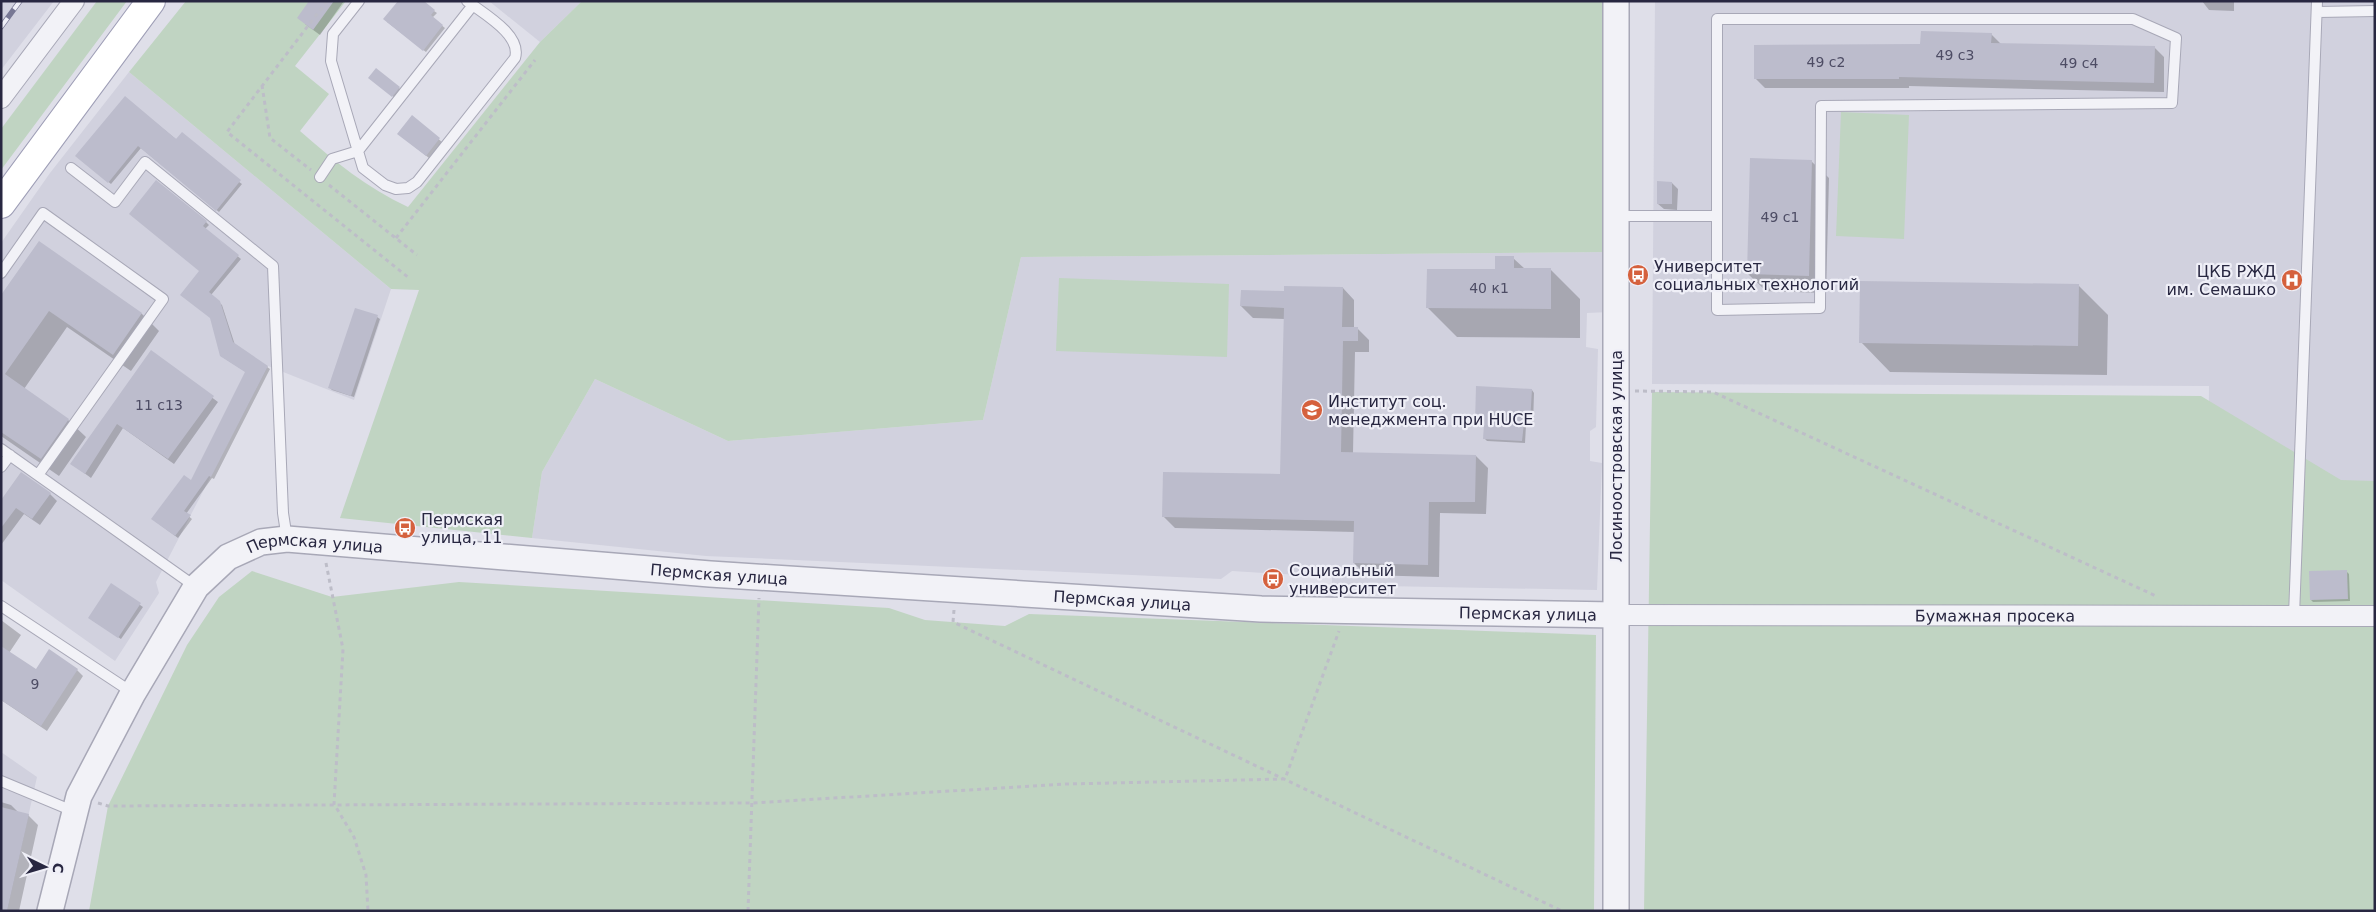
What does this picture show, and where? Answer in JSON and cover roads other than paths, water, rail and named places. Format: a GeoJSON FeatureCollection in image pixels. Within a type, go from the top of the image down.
{"type":"FeatureCollection","features":[{"type":"Feature","properties":{"kind":"main road"},"geometry":{"type":"LineString","coordinates":[[1,204],[150,1]]}},
{"type":"Feature","properties":{"kind":"street"},"geometry":{"type":"LineString","coordinates":[[1,98],[74,1]]}},
{"type":"Feature","properties":{"kind":"street","name":"Лосиноостровская улица"},"geometry":{"type":"LineString","coordinates":[[1616,1],[1616,911]]}},
{"type":"Feature","properties":{"kind":"street","name":"Пермская улица"},"geometry":{"type":"LineString","coordinates":[[50,911],[73,811],[133,693],[196,587],[228,557],[262,542],[287,539],[318,541],[761,577],[1261,609],[1616,615]]}},
{"type":"Feature","properties":{"kind":"street","name":"Бумажная просека"},"geometry":{"type":"LineString","coordinates":[[1616,615],[2375,616]]}},
{"type":"Feature","properties":{"kind":"lane"},"geometry":{"type":"LineString","coordinates":[[320,177],[332,159],[358,150],[470,3],[510,35],[516,43],[515,58],[413,186],[396,189],[385,185],[363,168],[358,150],[331,61],[333,34],[359,1]]}},
{"type":"Feature","properties":{"kind":"lane"},"geometry":{"type":"LineString","coordinates":[[2294,616],[2318,6],[2375,11]]}},
{"type":"Feature","properties":{"kind":"lane"},"geometry":{"type":"LineString","coordinates":[[1718,19],[2132,19],[2176,38],[2172,103],[1821,106],[1820,308],[1717,310],[1716,216],[1718,19]]}},
{"type":"Feature","properties":{"kind":"lane"},"geometry":{"type":"LineString","coordinates":[[71,168],[115,202],[146,162],[273,266],[283,513],[287,539]]}},
{"type":"Feature","properties":{"kind":"lane"},"geometry":{"type":"LineString","coordinates":[[1,273],[43,213],[163,299],[38,475]]}},
{"type":"Feature","properties":{"kind":"lane"},"geometry":{"type":"LineString","coordinates":[[1616,216],[1716,216]]}},
{"type":"Feature","properties":{"kind":"lane"},"geometry":{"type":"LineString","coordinates":[[1,467],[6,452],[196,587]]}},
{"type":"Feature","properties":{"kind":"lane"},"geometry":{"type":"LineString","coordinates":[[1,606],[133,693]]}},
{"type":"Feature","properties":{"kind":"lane"},"geometry":{"type":"LineString","coordinates":[[1,781],[73,811]]}},
{"type":"Feature","properties":{"kind":"railway"},"geometry":{"type":"LineString","coordinates":[[1,27],[20,1]]}},
{"type":"Feature","properties":{"kind":"place","name":"Университет социальных технологий"},"geometry":{"type":"Point","coordinates":[1638,275]}},
{"type":"Feature","properties":{"kind":"place","name":"ЦКБ РЖД им. Семашко"},"geometry":{"type":"Point","coordinates":[2292,280]}},
{"type":"Feature","properties":{"kind":"place","name":"Институт соц. менеджмента при HUCE"},"geometry":{"type":"Point","coordinates":[1312,410]}},
{"type":"Feature","properties":{"kind":"place","name":"Пермская улица, 11"},"geometry":{"type":"Point","coordinates":[405,528]}},
{"type":"Feature","properties":{"kind":"place","name":"Социальный университет"},"geometry":{"type":"Point","coordinates":[1273,579]}}]}
